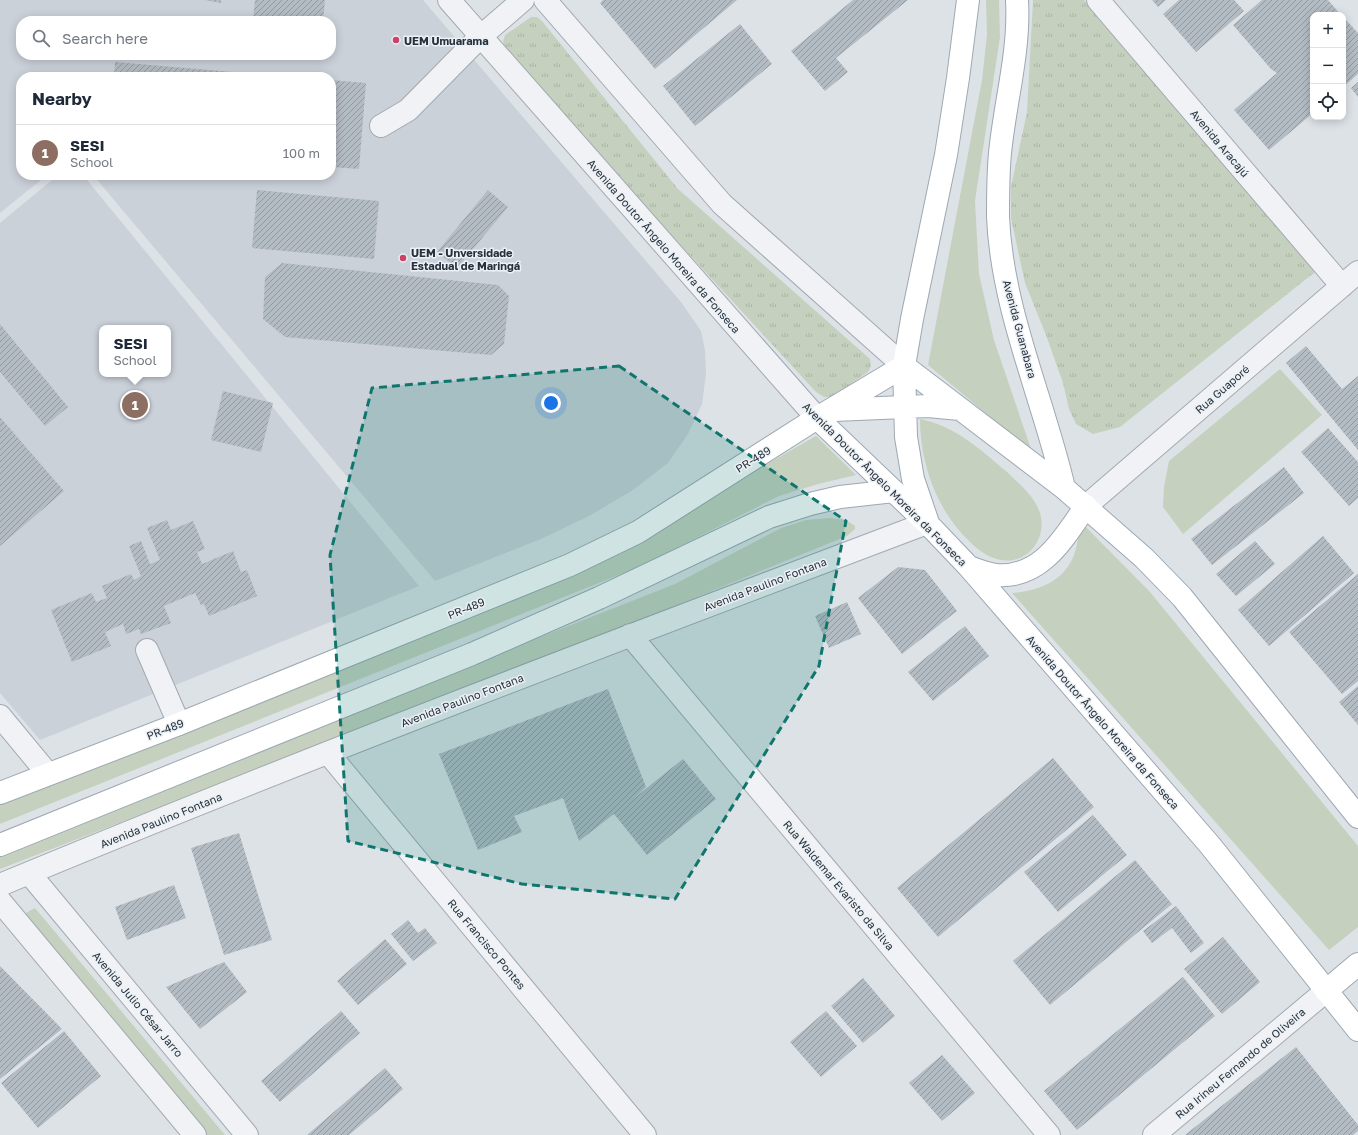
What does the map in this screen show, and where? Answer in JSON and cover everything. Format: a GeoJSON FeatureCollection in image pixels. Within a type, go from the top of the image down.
{"type":"FeatureCollection","features":[{"type":"Feature","properties":{"kind":"main road"},"geometry":{"type":"LineString","coordinates":[[928,523],[913,479],[906,437],[904,366],[946,155],[968,0]]}},
{"type":"Feature","properties":{"kind":"main road","name":"Avenida Guanabara"},"geometry":{"type":"LineString","coordinates":[[1017,0],[1018,24],[1000,154],[998,218],[1004,271],[1019,335],[1056,455],[1064,488]]}},
{"type":"Feature","properties":{"kind":"main road"},"geometry":{"type":"LineString","coordinates":[[904,366],[1064,488],[1144,558],[1182,597],[1358,817]]}},
{"type":"Feature","properties":{"kind":"main road","name":"PR-489"},"geometry":{"type":"LineString","coordinates":[[0,793],[178,724],[570,565],[638,532],[823,414],[904,366]]}},
{"type":"Feature","properties":{"kind":"main road"},"geometry":{"type":"LineString","coordinates":[[823,414],[905,406],[928,406],[960,409]]}},
{"type":"Feature","properties":{"kind":"main road","name":"Avenida Doutor Ângelo Moreira da Fonseca"},"geometry":{"type":"LineString","coordinates":[[823,414],[894,491],[928,523],[969,567],[1209,844],[1358,1030]]}},
{"type":"Feature","properties":{"kind":"main road"},"geometry":{"type":"LineString","coordinates":[[0,845],[472,654],[599,598],[769,517],[810,504],[832,499],[894,491]]}},
{"type":"Feature","properties":{"kind":"main road"},"geometry":{"type":"LineString","coordinates":[[969,567],[994,575],[1014,575],[1032,569],[1044,561],[1059,545],[1086,506]]}},
{"type":"Feature","properties":{"kind":"main road"},"geometry":{"type":"LineString","coordinates":[[1326,991],[1358,964]]}},
{"type":"Feature","properties":{"kind":"street","name":"Avenida Doutor Ângelo Moreira da Fonseca"},"geometry":{"type":"LineString","coordinates":[[449,0],[480,37],[823,414]]}},
{"type":"Feature","properties":{"kind":"street"},"geometry":{"type":"LineString","coordinates":[[381,126],[408,110],[480,37],[523,0]]}},
{"type":"Feature","properties":{"kind":"street"},"geometry":{"type":"LineString","coordinates":[[545,0],[722,204],[904,366]]}},
{"type":"Feature","properties":{"kind":"street","name":"Avenida Aracajú"},"geometry":{"type":"LineString","coordinates":[[1098,0],[1342,286]]}},
{"type":"Feature","properties":{"kind":"street","name":"Rua Guaporé"},"geometry":{"type":"LineString","coordinates":[[1086,506],[1358,272]]}},
{"type":"Feature","properties":{"kind":"street","name":"Avenida Paulino Fontana"},"geometry":{"type":"LineString","coordinates":[[0,885],[328,753],[630,635],[928,523]]}},
{"type":"Feature","properties":{"kind":"street","name":"Rua Waldemar Evaristo da Silva"},"geometry":{"type":"LineString","coordinates":[[630,635],[1049,1135]]}},
{"type":"Feature","properties":{"kind":"street"},"geometry":{"type":"LineString","coordinates":[[147,650],[178,724]]}},
{"type":"Feature","properties":{"kind":"street"},"geometry":{"type":"LineString","coordinates":[[0,716],[7,736],[48,774]]}},
{"type":"Feature","properties":{"kind":"street","name":"Rua Francisco Pontes"},"geometry":{"type":"LineString","coordinates":[[328,753],[645,1135]]}},
{"type":"Feature","properties":{"kind":"street","name":"Avenida Julio César Jarro"},"geometry":{"type":"LineString","coordinates":[[29,873],[247,1135]]}},
{"type":"Feature","properties":{"kind":"street"},"geometry":{"type":"LineString","coordinates":[[0,901],[194,1135]]}},
{"type":"Feature","properties":{"kind":"street","name":"Rua Irineu Fernando de Oliveira"},"geometry":{"type":"LineString","coordinates":[[1154,1135],[1326,991]]}},
{"type":"Feature","properties":{"kind":"highlighted area"},"geometry":{"type":"Polygon","coordinates":[[[619,366],[846,521],[819,666],[675,899],[522,884],[348,841],[330,555],[372,388],[619,366]]]}},
{"type":"Feature","properties":{"kind":"shaded area","name":"UEM - Unversidade Estadual de Maringá"},"geometry":{"type":"Polygon","coordinates":[[[0,0],[423,0],[681,302],[701,331],[705,350],[706,374],[702,404],[688,434],[668,463],[633,490],[589,516],[541,539],[435,581],[97,180],[336,180],[336,72],[16,72],[16,180],[41,180],[0,213],[0,0]]]}},
{"type":"Feature","properties":{"kind":"shaded area"},"geometry":{"type":"Polygon","coordinates":[[[52,180],[87,180],[419,586],[40,740],[0,693],[0,223],[52,180]]]}},
{"type":"Feature","properties":{"kind":"green space"},"geometry":{"type":"Polygon","coordinates":[[[986,0],[999,0],[1000,37],[975,201],[979,274],[994,340],[1032,452],[928,365],[982,80],[987,35],[986,0]]]}},
{"type":"Feature","properties":{"kind":"green space"},"geometry":{"type":"Polygon","coordinates":[[[1033,0],[1084,0],[1315,272],[1120,427],[1093,434],[1076,424],[1069,409],[1063,383],[1025,283],[1011,218],[1011,187],[1027,112],[1033,0]]]}},
{"type":"Feature","properties":{"kind":"green space"},"geometry":{"type":"Polygon","coordinates":[[[531,17],[537,17],[542,21],[678,189],[870,359],[871,366],[868,372],[832,397],[824,397],[816,392],[664,227],[506,48],[503,42],[505,35],[531,17]]]}},
{"type":"Feature","properties":{"kind":"green space"},"geometry":{"type":"Polygon","coordinates":[[[1280,369],[1322,415],[1183,534],[1163,507],[1164,487],[1169,461],[1280,369]]]}},
{"type":"Feature","properties":{"kind":"green space"},"geometry":{"type":"Polygon","coordinates":[[[920,419],[933,422],[956,433],[987,455],[1031,496],[1041,516],[1042,526],[1036,544],[1030,552],[1022,557],[1012,560],[997,559],[988,556],[977,548],[958,530],[940,501],[927,470],[923,453],[920,419]]]}},
{"type":"Feature","properties":{"kind":"green space"},"geometry":{"type":"Polygon","coordinates":[[[816,436],[856,475],[818,484],[779,496],[641,566],[0,824],[0,803],[639,537],[816,436]]]}},
{"type":"Feature","properties":{"kind":"green space"},"geometry":{"type":"Polygon","coordinates":[[[830,518],[846,520],[855,526],[855,529],[847,536],[556,654],[0,869],[0,850],[675,584],[781,528],[806,520],[830,518]]]}},
{"type":"Feature","properties":{"kind":"green space"},"geometry":{"type":"Polygon","coordinates":[[[1081,522],[1150,592],[1358,846],[1358,927],[1329,950],[1012,593],[1041,587],[1050,583],[1065,570],[1071,562],[1075,552],[1081,522]]]}},
{"type":"Feature","properties":{"kind":"green space"},"geometry":{"type":"Polygon","coordinates":[[[35,908],[225,1135],[206,1135],[22,915],[35,908]]]}},
{"type":"Feature","properties":{"kind":"building"},"geometry":{"type":"Polygon","coordinates":[[[205,0],[221,0],[221,3],[205,0]]]}},
{"type":"Feature","properties":{"kind":"building"},"geometry":{"type":"Polygon","coordinates":[[[255,0],[325,0],[323,16],[253,16],[255,0]]]}},
{"type":"Feature","properties":{"kind":"building"},"geometry":{"type":"Polygon","coordinates":[[[603,0],[737,0],[655,69],[600,3],[603,0]]]}},
{"type":"Feature","properties":{"kind":"building"},"geometry":{"type":"Polygon","coordinates":[[[853,0],[908,0],[836,58],[848,72],[825,91],[791,51],[853,0]]]}},
{"type":"Feature","properties":{"kind":"building"},"geometry":{"type":"Polygon","coordinates":[[[1152,0],[1166,0],[1158,7],[1152,0]]]}},
{"type":"Feature","properties":{"kind":"building"},"geometry":{"type":"Polygon","coordinates":[[[1179,0],[1234,0],[1244,11],[1196,52],[1163,14],[1179,0]]]}},
{"type":"Feature","properties":{"kind":"building"},"geometry":{"type":"Polygon","coordinates":[[[1262,0],[1328,0],[1338,12],[1310,12],[1310,116],[1269,150],[1234,110],[1277,73],[1271,69],[1233,25],[1262,0]]]}},
{"type":"Feature","properties":{"kind":"building"},"geometry":{"type":"Polygon","coordinates":[[[1346,20],[1358,33],[1358,74],[1346,84],[1346,20]]]}},
{"type":"Feature","properties":{"kind":"building"},"geometry":{"type":"Polygon","coordinates":[[[740,24],[772,64],[695,126],[663,86],[740,24]]]}},
{"type":"Feature","properties":{"kind":"building"},"geometry":{"type":"Polygon","coordinates":[[[115,62],[234,72],[114,72],[115,62]]]}},
{"type":"Feature","properties":{"kind":"building"},"geometry":{"type":"Polygon","coordinates":[[[336,80],[366,83],[359,169],[336,167],[336,80]]]}},
{"type":"Feature","properties":{"kind":"building"},"geometry":{"type":"Polygon","coordinates":[[[1358,82],[1358,97],[1351,88],[1358,82]]]}},
{"type":"Feature","properties":{"kind":"building"},"geometry":{"type":"Polygon","coordinates":[[[257,190],[379,201],[374,259],[252,248],[257,190]]]}},
{"type":"Feature","properties":{"kind":"building"},"geometry":{"type":"Polygon","coordinates":[[[488,190],[508,207],[457,268],[437,252],[488,190]]]}},
{"type":"Feature","properties":{"kind":"building"},"geometry":{"type":"Polygon","coordinates":[[[282,263],[498,285],[509,296],[504,344],[491,355],[285,337],[263,319],[265,277],[282,263]]]}},
{"type":"Feature","properties":{"kind":"building"},"geometry":{"type":"Polygon","coordinates":[[[0,324],[68,407],[45,426],[0,372],[0,324]]]}},
{"type":"Feature","properties":{"kind":"building"},"geometry":{"type":"Polygon","coordinates":[[[1306,346],[1342,389],[1358,376],[1358,450],[1286,363],[1306,346]]]}},
{"type":"Feature","properties":{"kind":"building"},"geometry":{"type":"Polygon","coordinates":[[[223,391],[273,403],[261,452],[211,440],[223,391]]]}},
{"type":"Feature","properties":{"kind":"building"},"geometry":{"type":"Polygon","coordinates":[[[0,417],[64,491],[0,546],[0,417]]]}},
{"type":"Feature","properties":{"kind":"building"},"geometry":{"type":"Polygon","coordinates":[[[1328,428],[1358,462],[1358,498],[1349,506],[1301,452],[1328,428]]]}},
{"type":"Feature","properties":{"kind":"building"},"geometry":{"type":"Polygon","coordinates":[[[1284,467],[1304,493],[1212,565],[1191,539],[1284,467]]]}},
{"type":"Feature","properties":{"kind":"building"},"geometry":{"type":"Polygon","coordinates":[[[167,520],[171,530],[193,521],[205,549],[197,552],[202,564],[233,551],[241,572],[247,570],[257,596],[209,616],[204,604],[201,605],[195,593],[164,606],[171,623],[141,634],[139,629],[126,634],[123,624],[105,632],[111,646],[72,662],[51,610],[92,593],[96,602],[107,598],[102,586],[131,574],[134,580],[141,576],[129,546],[141,541],[150,564],[160,560],[147,528],[167,520]]]}},
{"type":"Feature","properties":{"kind":"building"},"geometry":{"type":"Polygon","coordinates":[[[1323,536],[1354,573],[1269,646],[1238,610],[1323,536]]]}},
{"type":"Feature","properties":{"kind":"building"},"geometry":{"type":"Polygon","coordinates":[[[1255,541],[1275,564],[1236,596],[1216,574],[1255,541]]]}},
{"type":"Feature","properties":{"kind":"building"},"geometry":{"type":"Polygon","coordinates":[[[898,567],[925,570],[957,611],[902,654],[858,598],[898,567]]]}},
{"type":"Feature","properties":{"kind":"building"},"geometry":{"type":"Polygon","coordinates":[[[1358,574],[1358,681],[1342,694],[1289,632],[1358,574]]]}},
{"type":"Feature","properties":{"kind":"building"},"geometry":{"type":"Polygon","coordinates":[[[847,602],[861,634],[829,648],[815,616],[847,602]]]}},
{"type":"Feature","properties":{"kind":"building"},"geometry":{"type":"Polygon","coordinates":[[[965,626],[989,656],[933,701],[908,672],[965,626]]]}},
{"type":"Feature","properties":{"kind":"building"},"geometry":{"type":"Polygon","coordinates":[[[1358,686],[1358,725],[1339,702],[1358,686]]]}},
{"type":"Feature","properties":{"kind":"building"},"geometry":{"type":"Polygon","coordinates":[[[608,689],[646,787],[633,799],[683,759],[716,799],[647,855],[614,814],[579,841],[563,798],[514,816],[522,832],[478,850],[439,754],[608,689]]]}},
{"type":"Feature","properties":{"kind":"building"},"geometry":{"type":"Polygon","coordinates":[[[1053,758],[1094,807],[938,937],[897,888],[1053,758]]]}},
{"type":"Feature","properties":{"kind":"building"},"geometry":{"type":"Polygon","coordinates":[[[1093,815],[1127,855],[1058,912],[1024,872],[1093,815]]]}},
{"type":"Feature","properties":{"kind":"building"},"geometry":{"type":"Polygon","coordinates":[[[239,833],[272,940],[224,955],[191,848],[239,833]]]}},
{"type":"Feature","properties":{"kind":"building"},"geometry":{"type":"Polygon","coordinates":[[[1135,860],[1172,904],[1050,1005],[1013,961],[1135,860]]]}},
{"type":"Feature","properties":{"kind":"building"},"geometry":{"type":"Polygon","coordinates":[[[174,885],[186,918],[127,940],[115,907],[174,885]]]}},
{"type":"Feature","properties":{"kind":"building"},"geometry":{"type":"Polygon","coordinates":[[[1176,906],[1204,943],[1191,953],[1172,928],[1152,943],[1143,931],[1176,906]]]}},
{"type":"Feature","properties":{"kind":"building"},"geometry":{"type":"Polygon","coordinates":[[[408,920],[418,933],[425,928],[437,943],[413,961],[391,934],[408,920]]]}},
{"type":"Feature","properties":{"kind":"building"},"geometry":{"type":"Polygon","coordinates":[[[1223,937],[1260,982],[1222,1014],[1184,969],[1223,937]]]}},
{"type":"Feature","properties":{"kind":"building"},"geometry":{"type":"Polygon","coordinates":[[[385,939],[407,964],[358,1005],[337,981],[385,939]]]}},
{"type":"Feature","properties":{"kind":"building"},"geometry":{"type":"Polygon","coordinates":[[[224,962],[247,992],[200,1029],[166,987],[224,962]]]}},
{"type":"Feature","properties":{"kind":"building"},"geometry":{"type":"Polygon","coordinates":[[[0,966],[62,1029],[0,1079],[0,966]]]}},
{"type":"Feature","properties":{"kind":"building"},"geometry":{"type":"Polygon","coordinates":[[[1183,977],[1215,1016],[1077,1130],[1044,1091],[1183,977]]]}},
{"type":"Feature","properties":{"kind":"building"},"geometry":{"type":"Polygon","coordinates":[[[863,978],[895,1016],[863,1043],[831,1006],[863,978]]]}},
{"type":"Feature","properties":{"kind":"building"},"geometry":{"type":"Polygon","coordinates":[[[341,1011],[360,1033],[280,1102],[261,1081],[341,1011]]]}},
{"type":"Feature","properties":{"kind":"building"},"geometry":{"type":"Polygon","coordinates":[[[826,1011],[857,1046],[821,1077],[790,1042],[826,1011]]]}},
{"type":"Feature","properties":{"kind":"building"},"geometry":{"type":"Polygon","coordinates":[[[64,1031],[101,1076],[38,1128],[1,1083],[64,1031]]]}},
{"type":"Feature","properties":{"kind":"building"},"geometry":{"type":"Polygon","coordinates":[[[1296,1047],[1358,1125],[1358,1131],[1353,1135],[1185,1135],[1296,1047]]]}},
{"type":"Feature","properties":{"kind":"building"},"geometry":{"type":"Polygon","coordinates":[[[942,1055],[975,1093],[942,1121],[909,1083],[942,1055]]]}},
{"type":"Feature","properties":{"kind":"building"},"geometry":{"type":"Polygon","coordinates":[[[385,1068],[403,1089],[349,1135],[307,1135],[385,1068]]]}},
{"type":"Feature","properties":{"kind":"place","name":"UEM Umuarama"},"geometry":{"type":"Point","coordinates":[396,40]}},
{"type":"Feature","properties":{"kind":"place","name":"UEM - Unversidade Estadual de Maringá"},"geometry":{"type":"Point","coordinates":[403,258]}},
{"type":"Feature","properties":{"kind":"place","name":"SESI"},"geometry":{"type":"Point","coordinates":[135,405]}}]}
